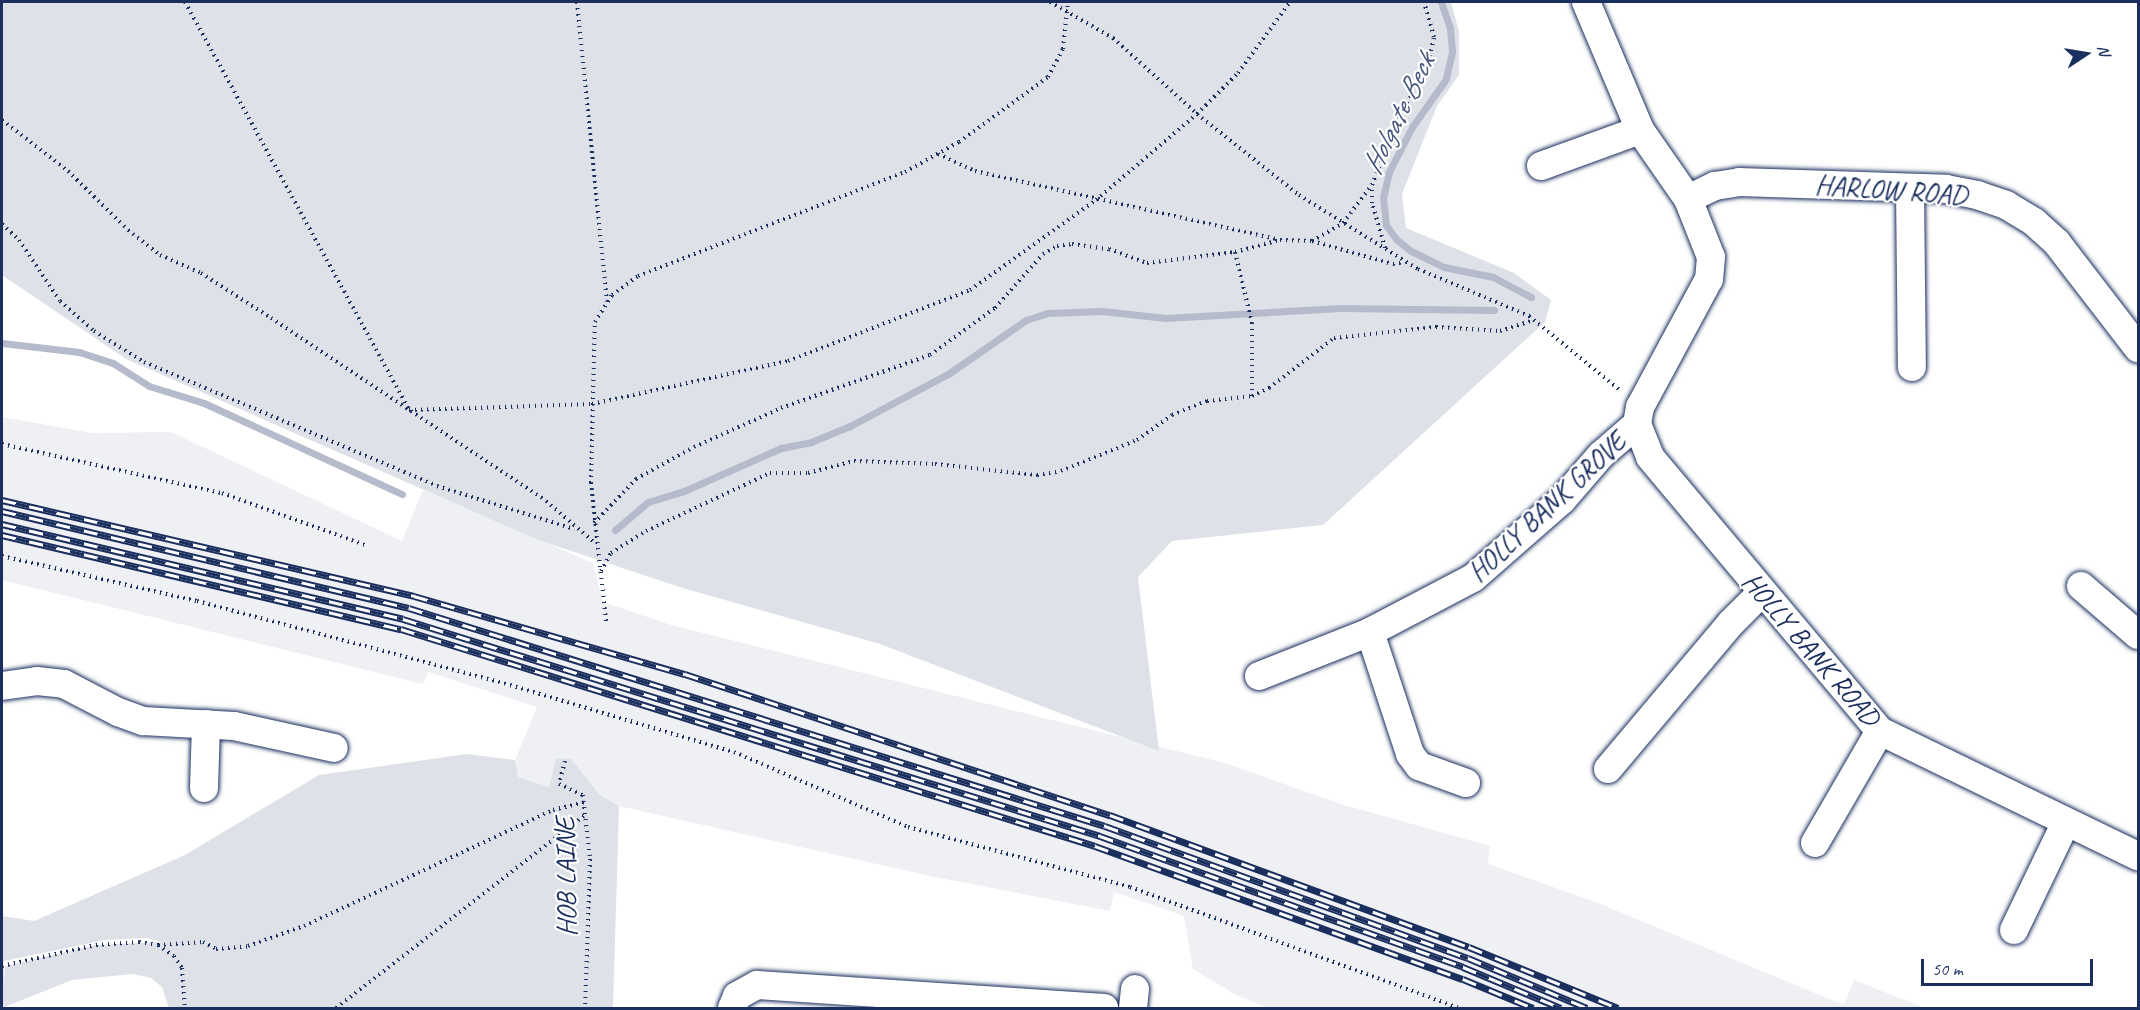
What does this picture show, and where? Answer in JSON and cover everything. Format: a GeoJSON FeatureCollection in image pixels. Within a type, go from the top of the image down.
{"type":"FeatureCollection","features":[{"type":"Feature","properties":{"kind":"street"},"geometry":{"type":"LineString","coordinates":[[1586,2],[1640,130],[1688,199],[1706,237],[1711,257],[1709,279],[1639,416]]}},
{"type":"Feature","properties":{"kind":"street"},"geometry":{"type":"LineString","coordinates":[[1541,166],[1640,130]]}},
{"type":"Feature","properties":{"kind":"street","name":"HARLOW ROAD"},"geometry":{"type":"LineString","coordinates":[[1688,199],[1716,186],[1739,182],[1946,189],[1977,195],[2006,205],[2034,222],[2057,243],[2139,348]]}},
{"type":"Feature","properties":{"kind":"street"},"geometry":{"type":"LineString","coordinates":[[1910,188],[1912,367]]}},
{"type":"Feature","properties":{"kind":"street","name":"HOLLY BANK ROAD"},"geometry":{"type":"LineString","coordinates":[[1639,416],[1650,457],[1761,593],[1880,731],[2139,856]]}},
{"type":"Feature","properties":{"kind":"street","name":"HOLLY BANK GROVE"},"geometry":{"type":"LineString","coordinates":[[1259,676],[1370,632],[1473,578],[1562,500],[1639,416]]}},
{"type":"Feature","properties":{"kind":"street"},"geometry":{"type":"LineString","coordinates":[[2081,586],[2139,635]]}},
{"type":"Feature","properties":{"kind":"street"},"geometry":{"type":"LineString","coordinates":[[1608,769],[1731,623],[1761,593]]}},
{"type":"Feature","properties":{"kind":"street"},"geometry":{"type":"LineString","coordinates":[[1370,632],[1410,754],[1419,766],[1466,783]]}},
{"type":"Feature","properties":{"kind":"street"},"geometry":{"type":"LineString","coordinates":[[2,687],[37,681],[64,684],[118,712],[143,721],[234,726],[334,748]]}},
{"type":"Feature","properties":{"kind":"street"},"geometry":{"type":"LineString","coordinates":[[204,788],[206,724]]}},
{"type":"Feature","properties":{"kind":"street"},"geometry":{"type":"LineString","coordinates":[[1815,843],[1880,731]]}},
{"type":"Feature","properties":{"kind":"street"},"geometry":{"type":"LineString","coordinates":[[2014,930],[2066,822]]}},
{"type":"Feature","properties":{"kind":"street"},"geometry":{"type":"LineString","coordinates":[[732,1008],[737,996],[757,985],[1104,1008]]}},
{"type":"Feature","properties":{"kind":"path"},"geometry":{"type":"LineString","coordinates":[[185,2],[409,410]]}},
{"type":"Feature","properties":{"kind":"path"},"geometry":{"type":"LineString","coordinates":[[577,2],[607,302]]}},
{"type":"Feature","properties":{"kind":"path"},"geometry":{"type":"LineString","coordinates":[[1050,2],[1069,15],[1113,38],[1197,114],[1299,195],[1406,262],[1534,320],[1639,416]]}},
{"type":"Feature","properties":{"kind":"path"},"geometry":{"type":"LineString","coordinates":[[606,621],[593,524],[592,404],[595,322],[607,302],[638,276],[905,172],[938,153],[1048,77],[1063,48],[1069,15],[1068,2]]}},
{"type":"Feature","properties":{"kind":"path"},"geometry":{"type":"LineString","coordinates":[[409,410],[592,404],[788,361],[970,290],[1096,200],[1197,114],[1238,73],[1290,2]]}},
{"type":"Feature","properties":{"kind":"path"},"geometry":{"type":"LineString","coordinates":[[1312,242],[1343,223],[1372,185],[1400,113],[1419,84],[1431,51],[1434,37],[1424,2]]}},
{"type":"Feature","properties":{"kind":"path"},"geometry":{"type":"LineString","coordinates":[[2,120],[68,171],[128,230],[160,255],[201,273],[409,410],[546,501],[577,530],[595,543]]}},
{"type":"Feature","properties":{"kind":"path"},"geometry":{"type":"LineString","coordinates":[[938,153],[975,171],[1096,200],[1280,240],[1312,242],[1393,264],[1406,262]]}},
{"type":"Feature","properties":{"kind":"path"},"geometry":{"type":"LineString","coordinates":[[1372,185],[1372,202],[1385,249]]}},
{"type":"Feature","properties":{"kind":"path"},"geometry":{"type":"LineString","coordinates":[[2,224],[19,240],[60,301],[94,331],[144,362],[436,486],[577,530]]}},
{"type":"Feature","properties":{"kind":"path"},"geometry":{"type":"LineString","coordinates":[[593,524],[636,479],[694,447],[782,408],[930,355],[995,308],[1043,254],[1057,246],[1071,244],[1109,249],[1148,263],[1235,252],[1280,240]]}},
{"type":"Feature","properties":{"kind":"path"},"geometry":{"type":"LineString","coordinates":[[1235,252],[1252,323],[1252,396]]}},
{"type":"Feature","properties":{"kind":"path"},"geometry":{"type":"LineString","coordinates":[[601,571],[611,553],[646,531],[770,473],[808,472],[854,461],[935,464],[1037,475],[1061,471],[1137,440],[1172,415],[1208,401],[1252,396],[1269,388],[1334,338],[1436,327],[1500,331],[1534,320]]}},
{"type":"Feature","properties":{"kind":"path"},"geometry":{"type":"LineString","coordinates":[[2,444],[222,493],[365,545]]}},
{"type":"Feature","properties":{"kind":"path"},"geometry":{"type":"LineString","coordinates":[[2,555],[186,598],[466,673],[734,752],[908,827],[1130,887],[1458,1008]]}},
{"type":"Feature","properties":{"kind":"path","name":"HOB LAINE"},"geometry":{"type":"LineString","coordinates":[[565,761],[559,784],[583,795],[590,859],[585,1008]]}},
{"type":"Feature","properties":{"kind":"path"},"geometry":{"type":"LineString","coordinates":[[2,966],[96,945],[203,942],[216,949],[248,946],[304,926],[553,810],[584,802]]}},
{"type":"Feature","properties":{"kind":"path"},"geometry":{"type":"LineString","coordinates":[[336,1008],[586,814]]}},
{"type":"Feature","properties":{"kind":"path"},"geometry":{"type":"LineString","coordinates":[[158,945],[174,956],[182,968],[185,1008]]}},
{"type":"Feature","properties":{"kind":"shaded area"},"geometry":{"type":"Polygon","coordinates":[[[2,2],[1451,2],[1459,32],[1459,75],[1437,106],[1402,194],[1406,228],[1514,273],[1551,300],[1545,322],[1323,525],[1172,541],[1138,577],[1159,751],[880,644],[686,589],[538,540],[126,359],[2,275],[2,2]]]}},
{"type":"Feature","properties":{"kind":"shaded area"},"geometry":{"type":"Polygon","coordinates":[[[2,417],[92,433],[171,432],[402,541],[423,490],[593,563],[603,602],[671,625],[1225,763],[1341,804],[1490,846],[1488,864],[1598,903],[1844,1005],[1854,980],[1925,1008],[1268,1008],[1236,995],[1193,969],[1184,916],[1114,892],[1110,911],[930,876],[619,806],[600,795],[570,759],[556,758],[549,787],[518,777],[515,760],[537,707],[428,672],[423,684],[2,580],[2,417]]]}},
{"type":"Feature","properties":{"kind":"shaded area"},"geometry":{"type":"Polygon","coordinates":[[[467,754],[515,760],[518,777],[549,787],[556,758],[571,759],[600,795],[619,806],[613,1008],[169,1008],[162,987],[151,978],[133,974],[72,980],[2,1008],[2,916],[34,921],[185,855],[319,775],[467,754]],[[146,938],[105,940],[4,961],[4,985],[5,966],[96,945],[162,942],[146,938]]]}},
{"type":"Feature","properties":{"kind":"waterway","name":"Holgate Beck"},"geometry":{"type":"LineString","coordinates":[[1441,2],[1450,28],[1452,52],[1446,79],[1412,127],[1389,172],[1383,197],[1386,225],[1396,239],[1411,251],[1444,267],[1493,277],[1531,297]]}},
{"type":"Feature","properties":{"kind":"waterway"},"geometry":{"type":"LineString","coordinates":[[615,530],[648,502],[684,491],[781,448],[811,442],[850,426],[948,374],[1026,320],[1047,313],[1102,311],[1166,318],[1340,308],[1494,310]]}},
{"type":"Feature","properties":{"kind":"waterway"},"geometry":{"type":"LineString","coordinates":[[2,343],[79,352],[113,363],[149,386],[204,403],[402,494]]}},
{"type":"Feature","properties":{"kind":"railway"},"geometry":{"type":"LineString","coordinates":[[2,500],[414,596],[685,674],[1110,815],[1469,947],[1618,1008]]}},
{"type":"Feature","properties":{"kind":"railway"},"geometry":{"type":"LineString","coordinates":[[2,511],[409,608],[1105,826],[1468,958],[1587,1008]]}},
{"type":"Feature","properties":{"kind":"railway"},"geometry":{"type":"LineString","coordinates":[[2,524],[403,619],[1100,836],[1463,967],[1561,1008]]}},
{"type":"Feature","properties":{"kind":"railway"},"geometry":{"type":"LineString","coordinates":[[2,535],[401,629],[1095,846],[1463,979],[1533,1008]]}}]}
